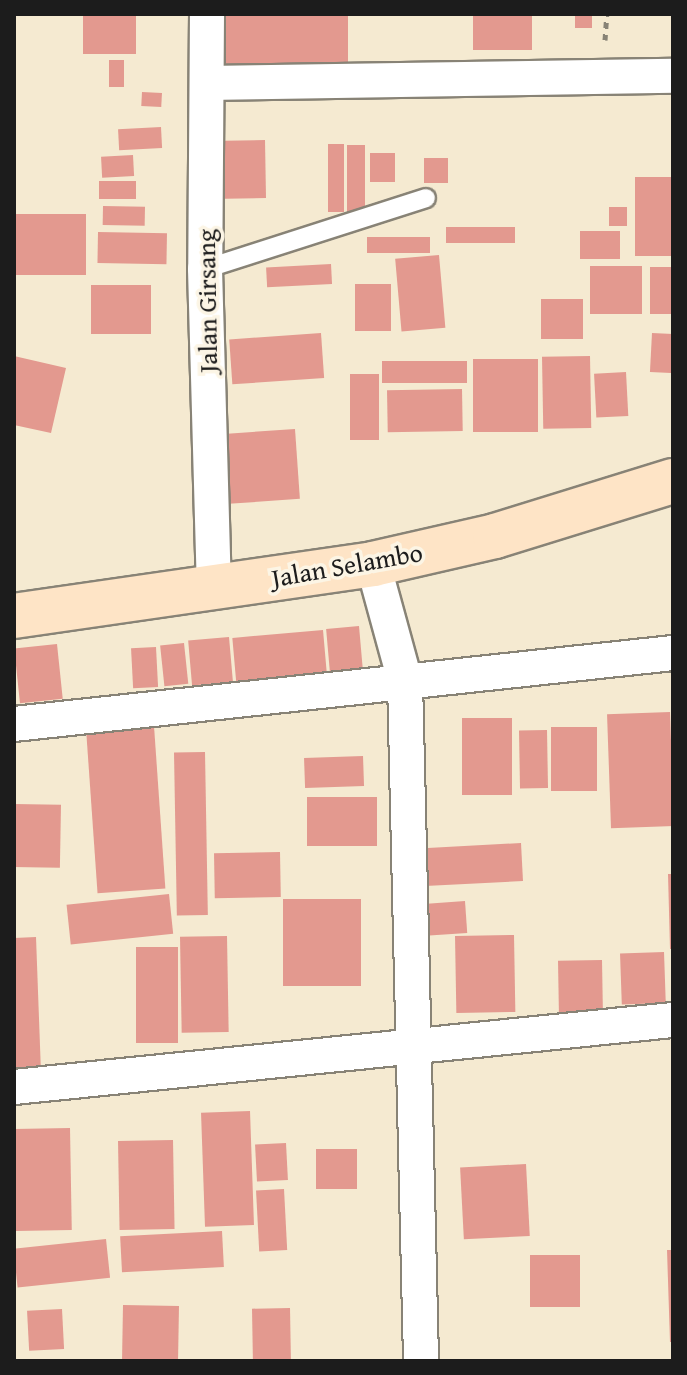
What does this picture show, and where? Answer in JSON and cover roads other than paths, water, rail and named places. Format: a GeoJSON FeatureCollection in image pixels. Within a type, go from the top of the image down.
{"type":"FeatureCollection","features":[{"type":"Feature","properties":{"kind":"street","name":"Jalan Girsang"},"geometry":{"type":"LineString","coordinates":[[207,14],[205,269],[214,588]]}},
{"type":"Feature","properties":{"kind":"street"},"geometry":{"type":"LineString","coordinates":[[208,83],[673,76]]}},
{"type":"Feature","properties":{"kind":"street","name":"Jalan Selambo"},"geometry":{"type":"LineString","coordinates":[[14,616],[373,564],[495,536],[673,481]]}},
{"type":"Feature","properties":{"kind":"street"},"geometry":{"type":"LineString","coordinates":[[373,564],[405,681],[410,1043],[421,1361]]}},
{"type":"Feature","properties":{"kind":"street"},"geometry":{"type":"LineString","coordinates":[[14,724],[673,653]]}},
{"type":"Feature","properties":{"kind":"street"},"geometry":{"type":"LineString","coordinates":[[14,1087],[410,1043],[673,1020]]}},
{"type":"Feature","properties":{"kind":"lane"},"geometry":{"type":"LineString","coordinates":[[205,269],[426,198]]}}]}
